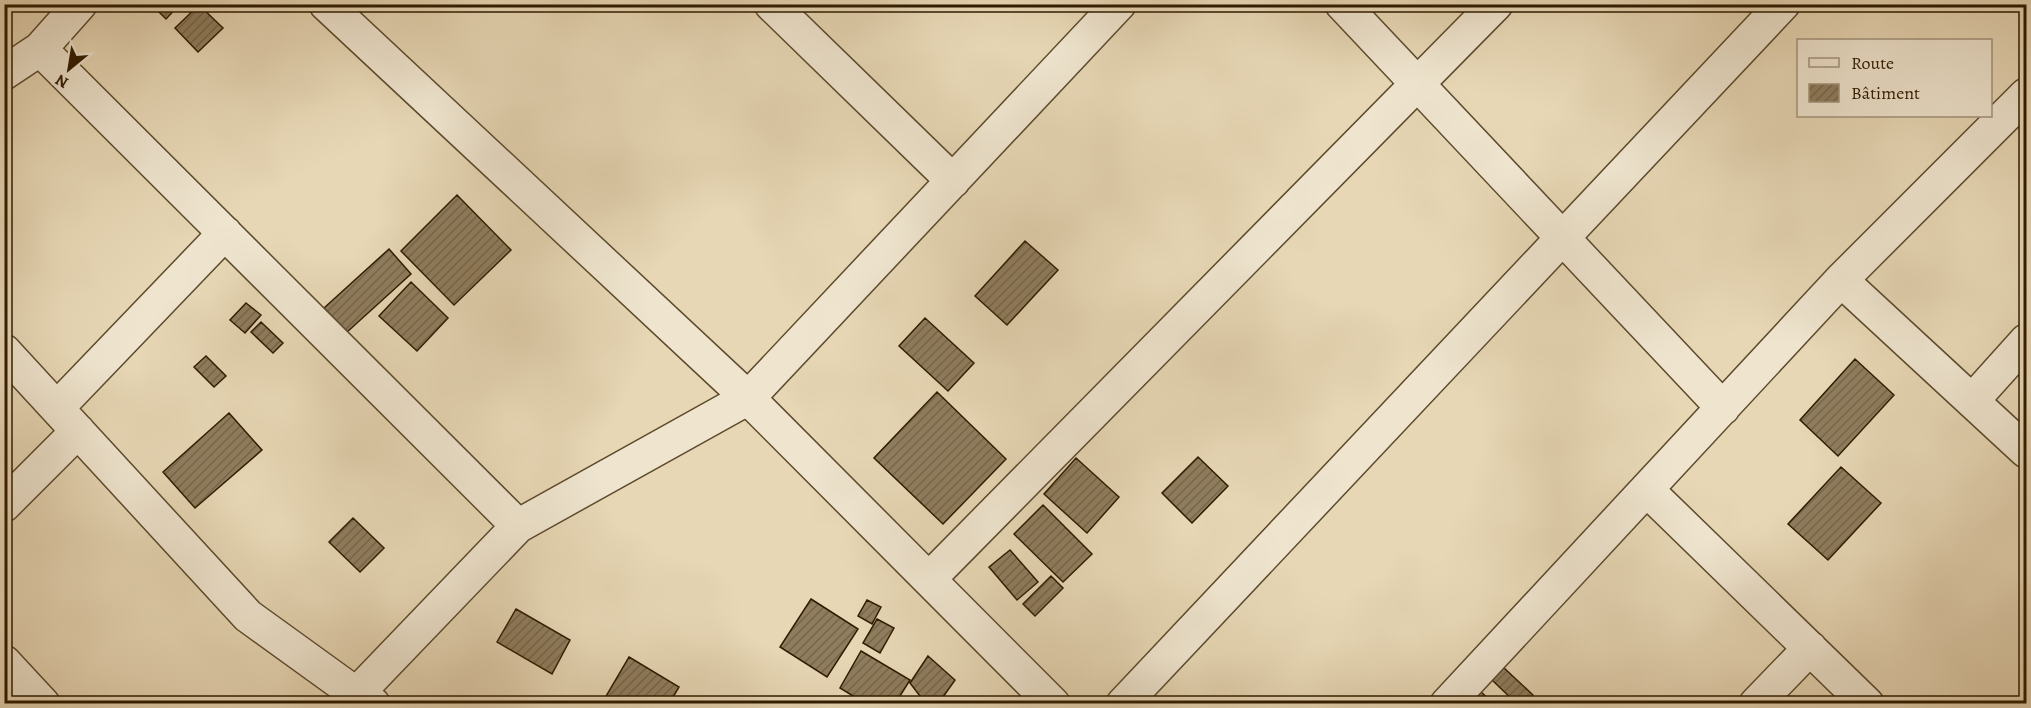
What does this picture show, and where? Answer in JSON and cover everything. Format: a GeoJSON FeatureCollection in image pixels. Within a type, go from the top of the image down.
{"type":"FeatureCollection","features":[{"type":"Feature","properties":{"kind":"street"},"geometry":{"type":"LineString","coordinates":[[4,73],[40,49],[80,4]]}},
{"type":"Feature","properties":{"kind":"street"},"geometry":{"type":"LineString","coordinates":[[326,4],[748,398],[1053,704]]}},
{"type":"Feature","properties":{"kind":"street"},"geometry":{"type":"LineString","coordinates":[[771,4],[953,181]]}},
{"type":"Feature","properties":{"kind":"street"},"geometry":{"type":"LineString","coordinates":[[4,351],[248,616],[358,700],[518,526],[748,398],[1119,4]]}},
{"type":"Feature","properties":{"kind":"street"},"geometry":{"type":"LineString","coordinates":[[1342,4],[1723,408]]}},
{"type":"Feature","properties":{"kind":"street"},"geometry":{"type":"LineString","coordinates":[[929,579],[1497,4]]}},
{"type":"Feature","properties":{"kind":"street"},"geometry":{"type":"LineString","coordinates":[[1123,704],[1783,4]]}},
{"type":"Feature","properties":{"kind":"street"},"geometry":{"type":"LineString","coordinates":[[40,49],[518,526]]}},
{"type":"Feature","properties":{"kind":"street"},"geometry":{"type":"LineString","coordinates":[[1447,704],[1841,280],[2026,95]]}},
{"type":"Feature","properties":{"kind":"street"},"geometry":{"type":"LineString","coordinates":[[4,505],[67,420],[225,233]]}},
{"type":"Feature","properties":{"kind":"street"},"geometry":{"type":"LineString","coordinates":[[1841,280],[2026,452]]}},
{"type":"Feature","properties":{"kind":"street"},"geometry":{"type":"LineString","coordinates":[[1972,401],[2026,341]]}},
{"type":"Feature","properties":{"kind":"street"},"geometry":{"type":"LineString","coordinates":[[1647,490],[1867,704]]}},
{"type":"Feature","properties":{"kind":"street"},"geometry":{"type":"LineString","coordinates":[[1756,704],[1810,648]]}},
{"type":"Feature","properties":{"kind":"street"},"geometry":{"type":"LineString","coordinates":[[4,662],[43,704]]}},
{"type":"Feature","properties":{"kind":"building"},"geometry":{"type":"Polygon","coordinates":[[[151,4],[180,4],[166,19],[151,4]]]}},
{"type":"Feature","properties":{"kind":"building"},"geometry":{"type":"Polygon","coordinates":[[[199,5],[223,28],[198,52],[175,28],[199,5]]]}},
{"type":"Feature","properties":{"kind":"building"},"geometry":{"type":"Polygon","coordinates":[[[457,195],[511,250],[454,305],[401,251],[457,195]]]}},
{"type":"Feature","properties":{"kind":"building"},"geometry":{"type":"Polygon","coordinates":[[[1025,241],[1058,270],[1007,325],[975,296],[1025,241]]]}},
{"type":"Feature","properties":{"kind":"building"},"geometry":{"type":"Polygon","coordinates":[[[389,249],[411,274],[346,333],[324,308],[389,249]]]}},
{"type":"Feature","properties":{"kind":"building"},"geometry":{"type":"Polygon","coordinates":[[[411,282],[448,318],[417,351],[379,316],[411,282]]]}},
{"type":"Feature","properties":{"kind":"building"},"geometry":{"type":"Polygon","coordinates":[[[246,303],[261,315],[245,333],[230,320],[246,303]]]}},
{"type":"Feature","properties":{"kind":"building"},"geometry":{"type":"Polygon","coordinates":[[[925,318],[974,363],[948,391],[899,346],[925,318]]]}},
{"type":"Feature","properties":{"kind":"building"},"geometry":{"type":"Polygon","coordinates":[[[261,322],[283,343],[273,353],[251,332],[261,322]]]}},
{"type":"Feature","properties":{"kind":"building"},"geometry":{"type":"Polygon","coordinates":[[[206,356],[226,376],[214,387],[194,367],[206,356]]]}},
{"type":"Feature","properties":{"kind":"building"},"geometry":{"type":"Polygon","coordinates":[[[1855,359],[1894,395],[1838,456],[1800,420],[1855,359]]]}},
{"type":"Feature","properties":{"kind":"building"},"geometry":{"type":"Polygon","coordinates":[[[937,392],[1006,459],[943,524],[874,458],[937,392]]]}},
{"type":"Feature","properties":{"kind":"building"},"geometry":{"type":"Polygon","coordinates":[[[229,413],[262,450],[195,508],[163,472],[229,413]]]}},
{"type":"Feature","properties":{"kind":"building"},"geometry":{"type":"Polygon","coordinates":[[[1198,457],[1228,486],[1192,523],[1162,493],[1198,457]]]}},
{"type":"Feature","properties":{"kind":"building"},"geometry":{"type":"Polygon","coordinates":[[[1076,458],[1119,497],[1087,533],[1044,494],[1076,458]]]}},
{"type":"Feature","properties":{"kind":"building"},"geometry":{"type":"Polygon","coordinates":[[[1841,467],[1881,503],[1828,560],[1788,524],[1841,467]]]}},
{"type":"Feature","properties":{"kind":"building"},"geometry":{"type":"Polygon","coordinates":[[[1043,505],[1092,554],[1063,582],[1014,534],[1043,505]]]}},
{"type":"Feature","properties":{"kind":"building"},"geometry":{"type":"Polygon","coordinates":[[[353,518],[384,548],[360,572],[329,542],[353,518]]]}},
{"type":"Feature","properties":{"kind":"building"},"geometry":{"type":"Polygon","coordinates":[[[1010,550],[1038,582],[1017,600],[989,567],[1010,550]]]}},
{"type":"Feature","properties":{"kind":"building"},"geometry":{"type":"Polygon","coordinates":[[[1051,576],[1063,588],[1035,616],[1023,604],[1051,576]]]}},
{"type":"Feature","properties":{"kind":"building"},"geometry":{"type":"Polygon","coordinates":[[[811,599],[858,629],[827,677],[780,647],[811,599]]]}},
{"type":"Feature","properties":{"kind":"building"},"geometry":{"type":"Polygon","coordinates":[[[867,600],[881,607],[872,624],[858,616],[867,600]]]}},
{"type":"Feature","properties":{"kind":"building"},"geometry":{"type":"Polygon","coordinates":[[[516,609],[570,640],[552,674],[497,642],[516,609]]]}},
{"type":"Feature","properties":{"kind":"building"},"geometry":{"type":"Polygon","coordinates":[[[877,619],[894,628],[880,653],[863,643],[877,619]]]}},
{"type":"Feature","properties":{"kind":"building"},"geometry":{"type":"Polygon","coordinates":[[[861,651],[910,680],[895,704],[866,704],[840,688],[861,651]]]}},
{"type":"Feature","properties":{"kind":"building"},"geometry":{"type":"Polygon","coordinates":[[[928,656],[955,680],[938,704],[926,704],[910,683],[928,656]]]}},
{"type":"Feature","properties":{"kind":"building"},"geometry":{"type":"Polygon","coordinates":[[[629,657],[679,687],[669,704],[602,703],[629,657]]]}},
{"type":"Feature","properties":{"kind":"building"},"geometry":{"type":"Polygon","coordinates":[[[1503,667],[1533,695],[1525,704],[1517,704],[1492,680],[1503,667]]]}},
{"type":"Feature","properties":{"kind":"building"},"geometry":{"type":"Polygon","coordinates":[[[1479,690],[1494,704],[1467,704],[1479,690]]]}}]}
